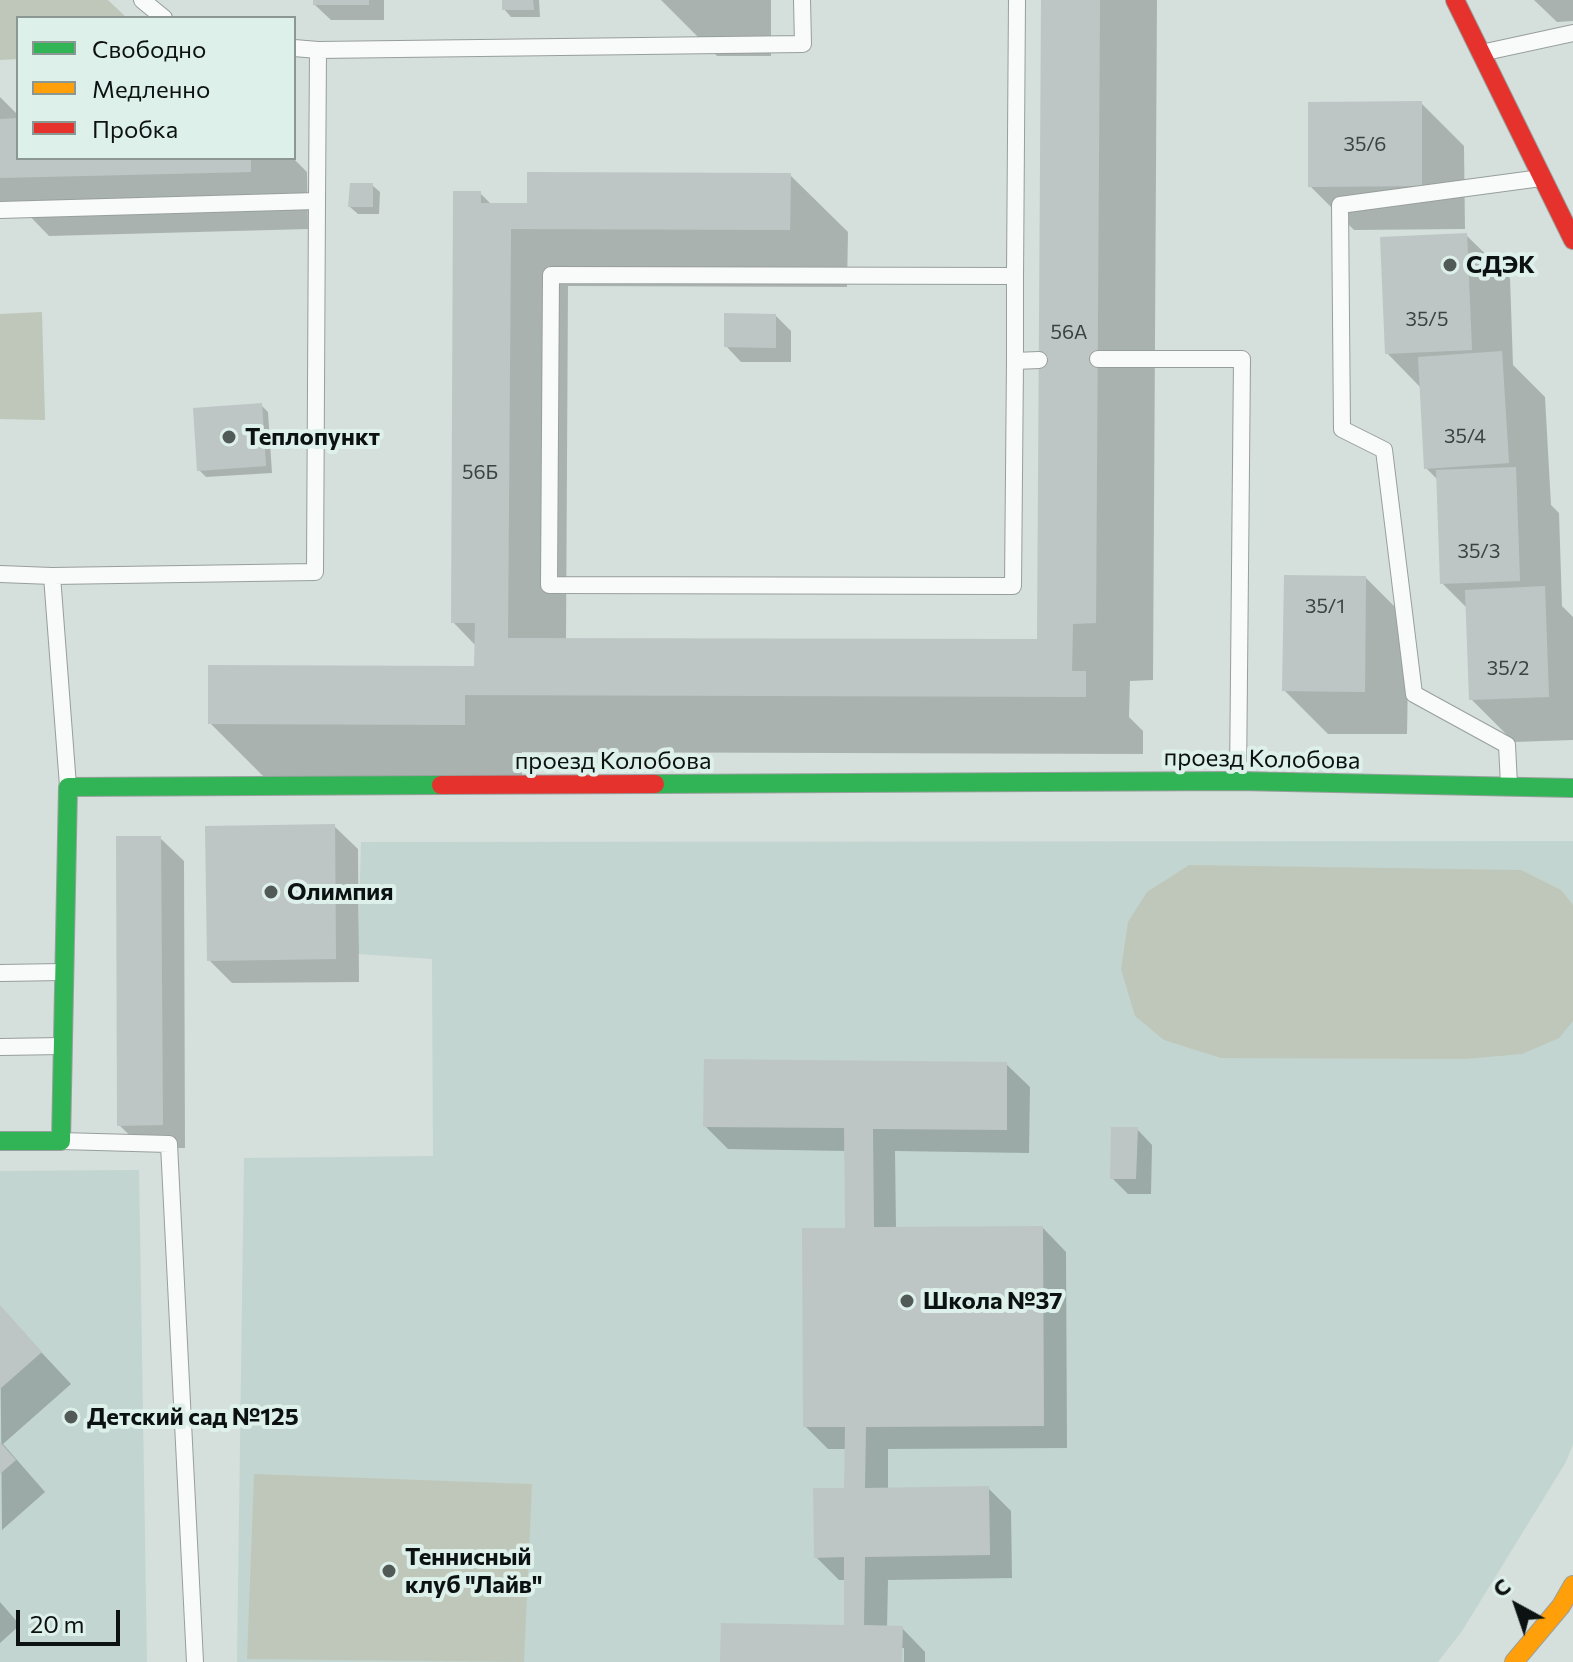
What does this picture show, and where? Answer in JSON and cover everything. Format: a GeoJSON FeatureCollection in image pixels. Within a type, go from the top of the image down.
{"type":"FeatureCollection","features":[{"type":"Feature","properties":{"kind":"street"},"geometry":{"type":"LineString","coordinates":[[1455,0],[1573,240]]}},
{"type":"Feature","properties":{"kind":"street","name":"проезд Колобова"},"geometry":{"type":"LineString","coordinates":[[68,787],[1238,781],[1573,788]]}},
{"type":"Feature","properties":{"kind":"street"},"geometry":{"type":"LineString","coordinates":[[0,1141],[61,1141],[68,787]]}},
{"type":"Feature","properties":{"kind":"street"},"geometry":{"type":"LineString","coordinates":[[1514,1662],[1561,1606],[1573,1585]]}},
{"type":"Feature","properties":{"kind":"lane"},"geometry":{"type":"LineString","coordinates":[[142,0],[162,16]]}},
{"type":"Feature","properties":{"kind":"lane"},"geometry":{"type":"LineString","coordinates":[[296,48],[803,44],[802,0]]}},
{"type":"Feature","properties":{"kind":"lane"},"geometry":{"type":"LineString","coordinates":[[1015,276],[551,275],[549,585],[1013,586],[1017,0]]}},
{"type":"Feature","properties":{"kind":"lane"},"geometry":{"type":"LineString","coordinates":[[1480,53],[1573,33]]}},
{"type":"Feature","properties":{"kind":"lane"},"geometry":{"type":"LineString","coordinates":[[0,574],[315,572],[318,50]]}},
{"type":"Feature","properties":{"kind":"lane"},"geometry":{"type":"LineString","coordinates":[[1509,787],[1507,745],[1414,694],[1384,450],[1342,429],[1340,205],[1543,178]]}},
{"type":"Feature","properties":{"kind":"lane"},"geometry":{"type":"LineString","coordinates":[[0,210],[317,201]]}},
{"type":"Feature","properties":{"kind":"lane"},"geometry":{"type":"LineString","coordinates":[[1098,359],[1242,359],[1238,781]]}},
{"type":"Feature","properties":{"kind":"lane"},"geometry":{"type":"LineString","coordinates":[[1015,361],[1039,360]]}},
{"type":"Feature","properties":{"kind":"lane"},"geometry":{"type":"LineString","coordinates":[[52,576],[68,787]]}},
{"type":"Feature","properties":{"kind":"lane"},"geometry":{"type":"LineString","coordinates":[[0,973],[64,972]]}},
{"type":"Feature","properties":{"kind":"lane"},"geometry":{"type":"LineString","coordinates":[[0,1047],[63,1046]]}},
{"type":"Feature","properties":{"kind":"lane"},"geometry":{"type":"LineString","coordinates":[[61,1141],[169,1144],[195,1662]]}},
{"type":"Feature","properties":{"kind":"shaded area"},"geometry":{"type":"Polygon","coordinates":[[[0,0],[108,0],[125,16],[16,16],[16,59],[0,60],[0,0]]]}},
{"type":"Feature","properties":{"kind":"shaded area"},"geometry":{"type":"Polygon","coordinates":[[[42,312],[45,420],[0,419],[0,314],[42,312]]]}},
{"type":"Feature","properties":{"kind":"shaded area","name":"Школа №37"},"geometry":{"type":"Polygon","coordinates":[[[1573,841],[1573,1444],[1566,1462],[1462,1631],[1438,1662],[237,1662],[244,1158],[433,1156],[432,959],[358,954],[361,842],[1573,841]]]}},
{"type":"Feature","properties":{"kind":"shaded area"},"geometry":{"type":"Polygon","coordinates":[[[1189,865],[1521,870],[1561,890],[1573,905],[1573,1021],[1559,1038],[1522,1054],[1465,1059],[1221,1058],[1164,1040],[1135,1016],[1121,969],[1128,922],[1147,892],[1189,865]]]}},
{"type":"Feature","properties":{"kind":"shaded area","name":"Детский сад №125"},"geometry":{"type":"Polygon","coordinates":[[[139,1170],[147,1662],[0,1662],[0,1171],[139,1170]]]}},
{"type":"Feature","properties":{"kind":"shaded area","name":"Теннисный клуб \"Лайв\""},"geometry":{"type":"Polygon","coordinates":[[[254,1474],[532,1484],[524,1662],[247,1659],[254,1474]]]}},
{"type":"Feature","properties":{"kind":"building"},"geometry":{"type":"Polygon","coordinates":[[[313,0],[369,0],[369,5],[313,5],[313,0]]]}},
{"type":"Feature","properties":{"kind":"building"},"geometry":{"type":"Polygon","coordinates":[[[502,0],[533,0],[534,10],[502,10],[502,0]]]}},
{"type":"Feature","properties":{"kind":"building"},"geometry":{"type":"Polygon","coordinates":[[[1041,0],[1100,0],[1096,623],[1073,624],[1072,671],[1086,671],[1086,697],[465,695],[465,725],[208,724],[208,665],[474,666],[475,623],[451,623],[453,191],[481,191],[481,203],[527,203],[527,172],[791,173],[790,230],[511,229],[508,638],[1037,639],[1041,0]]]}},
{"type":"Feature","properties":{"kind":"building"},"geometry":{"type":"Polygon","coordinates":[[[1422,101],[1422,186],[1308,187],[1308,102],[1422,101]]]}},
{"type":"Feature","properties":{"kind":"building"},"geometry":{"type":"Polygon","coordinates":[[[16,118],[16,160],[251,160],[251,172],[0,178],[0,119],[16,118]]]}},
{"type":"Feature","properties":{"kind":"building"},"geometry":{"type":"Polygon","coordinates":[[[350,183],[373,183],[373,207],[348,207],[350,183]]]}},
{"type":"Feature","properties":{"kind":"building"},"geometry":{"type":"Polygon","coordinates":[[[1467,233],[1472,350],[1385,354],[1380,237],[1467,233]]]}},
{"type":"Feature","properties":{"kind":"building"},"geometry":{"type":"Polygon","coordinates":[[[724,313],[776,314],[776,348],[724,347],[724,313]]]}},
{"type":"Feature","properties":{"kind":"building"},"geometry":{"type":"Polygon","coordinates":[[[1502,351],[1509,463],[1424,469],[1418,357],[1502,351]]]}},
{"type":"Feature","properties":{"kind":"building","name":"Теплопункт"},"geometry":{"type":"Polygon","coordinates":[[[262,403],[266,466],[197,471],[193,408],[262,403]]]}},
{"type":"Feature","properties":{"kind":"building"},"geometry":{"type":"Polygon","coordinates":[[[1516,467],[1520,581],[1440,584],[1436,470],[1516,467]]]}},
{"type":"Feature","properties":{"kind":"building"},"geometry":{"type":"Polygon","coordinates":[[[1284,575],[1366,576],[1365,692],[1282,691],[1284,575]]]}},
{"type":"Feature","properties":{"kind":"building"},"geometry":{"type":"Polygon","coordinates":[[[1545,586],[1549,697],[1469,700],[1465,590],[1545,586]]]}},
{"type":"Feature","properties":{"kind":"building","name":"Олимпия"},"geometry":{"type":"Polygon","coordinates":[[[335,824],[336,959],[207,961],[205,826],[335,824]]]}},
{"type":"Feature","properties":{"kind":"building"},"geometry":{"type":"Polygon","coordinates":[[[116,836],[161,836],[163,1125],[117,1126],[116,836]]]}},
{"type":"Feature","properties":{"kind":"building"},"geometry":{"type":"Polygon","coordinates":[[[704,1059],[1007,1062],[1007,1130],[873,1129],[874,1227],[1043,1226],[1044,1426],[866,1427],[865,1488],[989,1486],[990,1555],[865,1557],[864,1625],[903,1626],[902,1662],[720,1662],[721,1623],[844,1625],[844,1557],[814,1558],[813,1488],[844,1488],[845,1427],[803,1427],[802,1228],[845,1228],[844,1128],[703,1127],[704,1059]]]}},
{"type":"Feature","properties":{"kind":"building"},"geometry":{"type":"Polygon","coordinates":[[[1111,1127],[1138,1127],[1136,1179],[1110,1179],[1111,1127]]]}},
{"type":"Feature","properties":{"kind":"building"},"geometry":{"type":"Polygon","coordinates":[[[0,1305],[42,1352],[0,1389],[0,1305]]]}},
{"type":"Feature","properties":{"kind":"building"},"geometry":{"type":"Polygon","coordinates":[[[0,1442],[16,1460],[0,1474],[0,1442]]]}},
{"type":"Feature","properties":{"kind":"traffic: fast"},"geometry":{"type":"LineString","coordinates":[[655,784],[1238,781],[1573,788]]}},
{"type":"Feature","properties":{"kind":"traffic: fast"},"geometry":{"type":"LineString","coordinates":[[0,1141],[61,1141],[68,787],[441,785]]}},
{"type":"Feature","properties":{"kind":"traffic: slow"},"geometry":{"type":"LineString","coordinates":[[1514,1662],[1561,1606],[1573,1585]]}},
{"type":"Feature","properties":{"kind":"traffic: jam"},"geometry":{"type":"LineString","coordinates":[[1455,0],[1573,240]]}},
{"type":"Feature","properties":{"kind":"traffic: jam"},"geometry":{"type":"LineString","coordinates":[[441,785],[655,784]]}},
{"type":"Feature","properties":{"kind":"place","name":"СДЭК"},"geometry":{"type":"Point","coordinates":[1450,265]}},
{"type":"Feature","properties":{"kind":"place","name":"Теплопункт"},"geometry":{"type":"Point","coordinates":[229,437]}},
{"type":"Feature","properties":{"kind":"place","name":"Олимпия"},"geometry":{"type":"Point","coordinates":[271,892]}},
{"type":"Feature","properties":{"kind":"place","name":"Школа №37"},"geometry":{"type":"Point","coordinates":[907,1301]}},
{"type":"Feature","properties":{"kind":"place","name":"Детский сад №125"},"geometry":{"type":"Point","coordinates":[71,1417]}},
{"type":"Feature","properties":{"kind":"place","name":"Теннисный клуб \"Лайв\""},"geometry":{"type":"Point","coordinates":[389,1571]}}]}
